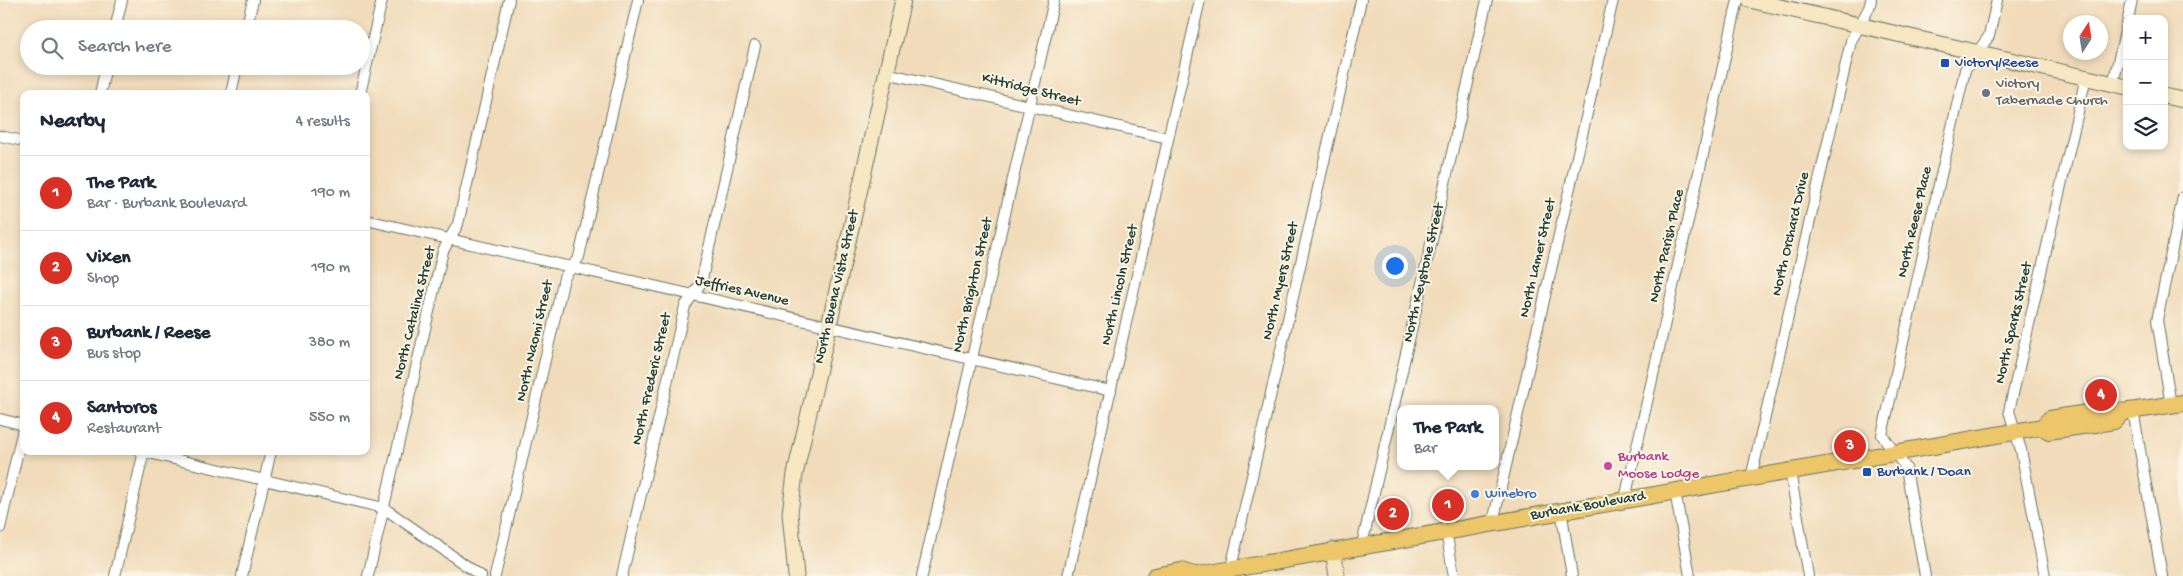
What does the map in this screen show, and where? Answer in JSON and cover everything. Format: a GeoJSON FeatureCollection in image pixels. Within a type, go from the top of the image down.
{"type":"FeatureCollection","features":[{"type":"Feature","properties":{"kind":"main road","name":"North Buena Vista Street"},"geometry":{"type":"LineString","coordinates":[[796,576],[791,539],[791,498],[828,326],[903,0]]}},
{"type":"Feature","properties":{"kind":"main road"},"geometry":{"type":"LineString","coordinates":[[1750,0],[2120,85]]}},
{"type":"Feature","properties":{"kind":"main road"},"geometry":{"type":"LineString","coordinates":[[2168,97],[2183,100]]}},
{"type":"Feature","properties":{"kind":"main road","name":"Burbank Boulevard"},"geometry":{"type":"LineString","coordinates":[[1155,576],[1181,571],[1198,575],[1561,510],[2016,432],[2042,427],[2050,419],[2112,409],[2128,411],[2177,404]]}},
{"type":"Feature","properties":{"kind":"main road"},"geometry":{"type":"LineString","coordinates":[[1333,550],[1337,576]]}},
{"type":"Feature","properties":{"kind":"street"},"geometry":{"type":"LineString","coordinates":[[117,20],[122,0]]}},
{"type":"Feature","properties":{"kind":"street"},"geometry":{"type":"LineString","coordinates":[[248,20],[253,0]]}},
{"type":"Feature","properties":{"kind":"street"},"geometry":{"type":"LineString","coordinates":[[370,51],[382,0]]}},
{"type":"Feature","properties":{"kind":"street","name":"North Catalina Street"},"geometry":{"type":"LineString","coordinates":[[368,576],[443,251],[458,224],[509,0]]}},
{"type":"Feature","properties":{"kind":"street","name":"North Naomi Street"},"geometry":{"type":"LineString","coordinates":[[495,576],[564,278],[578,257],[638,0]]}},
{"type":"Feature","properties":{"kind":"street","name":"North Brighton Street"},"geometry":{"type":"LineString","coordinates":[[922,576],[1054,0]]}},
{"type":"Feature","properties":{"kind":"street","name":"North Lincoln Street"},"geometry":{"type":"LineString","coordinates":[[1068,576],[1200,0]]}},
{"type":"Feature","properties":{"kind":"street","name":"North Myers Street"},"geometry":{"type":"LineString","coordinates":[[1231,568],[1361,0]]}},
{"type":"Feature","properties":{"kind":"street","name":"North Keystone Street"},"geometry":{"type":"LineString","coordinates":[[1362,545],[1486,0]]}},
{"type":"Feature","properties":{"kind":"street","name":"North Lamer Street"},"geometry":{"type":"LineString","coordinates":[[1493,522],[1613,0]]}},
{"type":"Feature","properties":{"kind":"street","name":"North Parish Place"},"geometry":{"type":"LineString","coordinates":[[1625,499],[1738,0]]}},
{"type":"Feature","properties":{"kind":"street","name":"North Orchard Drive"},"geometry":{"type":"LineString","coordinates":[[1751,478],[1851,41],[1871,0]]}},
{"type":"Feature","properties":{"kind":"street","name":"North Reese Place"},"geometry":{"type":"LineString","coordinates":[[1925,576],[1906,468],[1882,435],[1965,70],[1989,36],[1997,0]]}},
{"type":"Feature","properties":{"kind":"street"},"geometry":{"type":"LineString","coordinates":[[2129,15],[2132,0]]}},
{"type":"Feature","properties":{"kind":"street","name":"North Frederic Street"},"geometry":{"type":"LineString","coordinates":[[622,576],[685,306],[701,283],[755,46]]}},
{"type":"Feature","properties":{"kind":"street"},"geometry":{"type":"LineString","coordinates":[[2120,85],[2123,58]]}},
{"type":"Feature","properties":{"kind":"street","name":"Kittridge Street"},"geometry":{"type":"LineString","coordinates":[[886,72],[1168,138]]}},
{"type":"Feature","properties":{"kind":"street"},"geometry":{"type":"LineString","coordinates":[[101,90],[104,75]]}},
{"type":"Feature","properties":{"kind":"street"},"geometry":{"type":"LineString","coordinates":[[232,90],[236,75]]}},
{"type":"Feature","properties":{"kind":"street"},"geometry":{"type":"LineString","coordinates":[[361,90],[364,75]]}},
{"type":"Feature","properties":{"kind":"street","name":"North Sparks Street"},"geometry":{"type":"LineString","coordinates":[[2045,576],[2021,450],[2009,411],[2086,77]]}},
{"type":"Feature","properties":{"kind":"street"},"geometry":{"type":"LineString","coordinates":[[0,136],[20,140]]}},
{"type":"Feature","properties":{"kind":"street"},"geometry":{"type":"LineString","coordinates":[[2177,404],[2157,320],[2183,197]]}},
{"type":"Feature","properties":{"kind":"street","name":"Jeffries Avenue"},"geometry":{"type":"LineString","coordinates":[[370,221],[1111,391]]}},
{"type":"Feature","properties":{"kind":"street"},"geometry":{"type":"LineString","coordinates":[[2128,411],[2162,576]]}},
{"type":"Feature","properties":{"kind":"street"},"geometry":{"type":"LineString","coordinates":[[0,419],[20,424]]}},
{"type":"Feature","properties":{"kind":"street"},"geometry":{"type":"LineString","coordinates":[[0,528],[20,442]]}},
{"type":"Feature","properties":{"kind":"street"},"geometry":{"type":"LineString","coordinates":[[115,576],[142,455]]}},
{"type":"Feature","properties":{"kind":"street"},"geometry":{"type":"LineString","coordinates":[[156,455],[384,508],[481,576]]}},
{"type":"Feature","properties":{"kind":"street"},"geometry":{"type":"LineString","coordinates":[[242,576],[270,455]]}},
{"type":"Feature","properties":{"kind":"street"},"geometry":{"type":"LineString","coordinates":[[1790,471],[1808,576]]}},
{"type":"Feature","properties":{"kind":"street"},"geometry":{"type":"LineString","coordinates":[[1675,491],[1690,576]]}},
{"type":"Feature","properties":{"kind":"street"},"geometry":{"type":"LineString","coordinates":[[1561,510],[1572,576]]}},
{"type":"Feature","properties":{"kind":"street"},"geometry":{"type":"LineString","coordinates":[[1446,531],[1454,576]]}},
{"type":"Feature","properties":{"kind":"place","name":"Victory/Reese"},"geometry":{"type":"Point","coordinates":[1945,63]}},
{"type":"Feature","properties":{"kind":"place","name":"Victory Tabernacle Church"},"geometry":{"type":"Point","coordinates":[1986,93]}},
{"type":"Feature","properties":{"kind":"place","name":"Santoros"},"geometry":{"type":"Point","coordinates":[2101,395]}},
{"type":"Feature","properties":{"kind":"place","name":"Burbank / Reese"},"geometry":{"type":"Point","coordinates":[1850,446]}},
{"type":"Feature","properties":{"kind":"place","name":"Burbank Moose Lodge"},"geometry":{"type":"Point","coordinates":[1608,466]}},
{"type":"Feature","properties":{"kind":"place","name":"Burbank / Doan"},"geometry":{"type":"Point","coordinates":[1867,472]}},
{"type":"Feature","properties":{"kind":"place","name":"Winebro"},"geometry":{"type":"Point","coordinates":[1475,494]}},
{"type":"Feature","properties":{"kind":"place","name":"The Park"},"geometry":{"type":"Point","coordinates":[1448,505]}},
{"type":"Feature","properties":{"kind":"place","name":"Vixen"},"geometry":{"type":"Point","coordinates":[1393,514]}}]}
